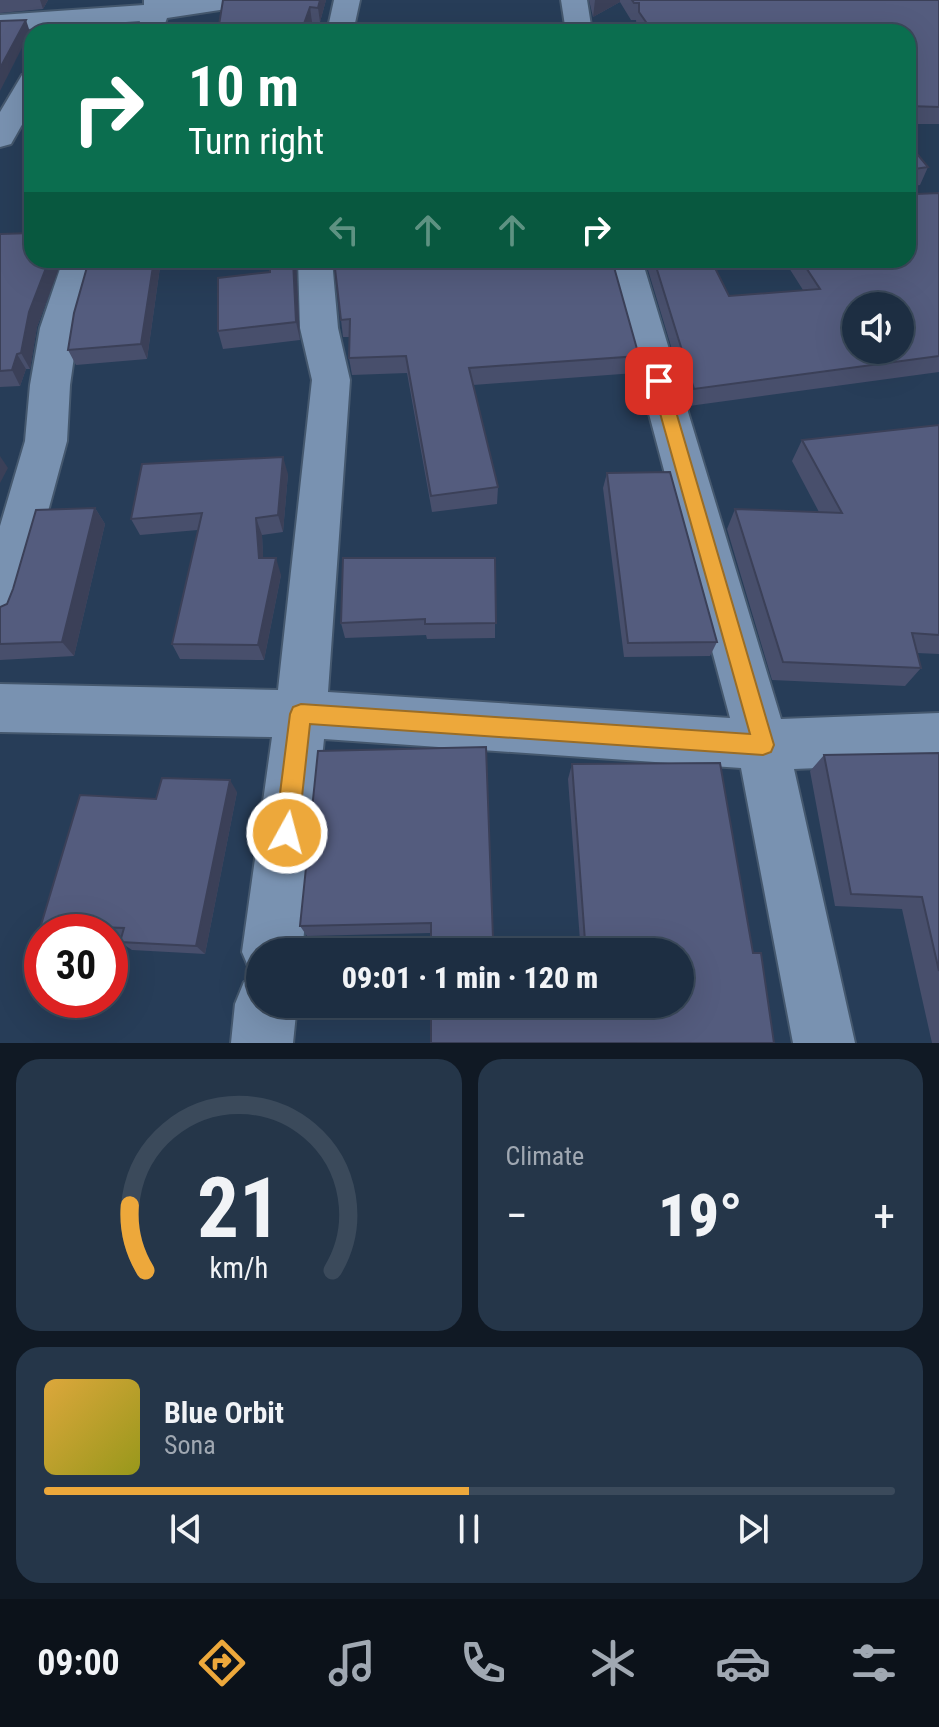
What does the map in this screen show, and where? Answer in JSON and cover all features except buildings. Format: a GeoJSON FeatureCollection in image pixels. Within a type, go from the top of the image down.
{"type":"FeatureCollection","features":[{"type":"Feature","properties":{"kind":"street"},"geometry":{"type":"LineString","coordinates":[[0,23],[64,24],[154,15],[233,0]]}},
{"type":"Feature","properties":{"kind":"street"},"geometry":{"type":"LineString","coordinates":[[342,24],[347,0]]}},
{"type":"Feature","properties":{"kind":"street"},"geometry":{"type":"LineString","coordinates":[[574,0],[578,24]]}},
{"type":"Feature","properties":{"kind":"street"},"geometry":{"type":"LineString","coordinates":[[0,138],[24,95]]}},
{"type":"Feature","properties":{"kind":"street"},"geometry":{"type":"LineString","coordinates":[[0,604],[46,441],[50,385],[59,328],[78,268]]}},
{"type":"Feature","properties":{"kind":"street"},"geometry":{"type":"LineString","coordinates":[[274,938],[301,714],[331,380],[319,328],[315,268]]}},
{"type":"Feature","properties":{"kind":"street"},"geometry":{"type":"LineString","coordinates":[[627,268],[763,745],[824,1043]]}},
{"type":"Feature","properties":{"kind":"street"},"geometry":{"type":"LineString","coordinates":[[0,708],[301,714],[763,745],[939,738]]}},
{"type":"Feature","properties":{"kind":"street"},"geometry":{"type":"LineString","coordinates":[[262,1043],[265,1018]]}},
{"type":"Feature","properties":{"kind":"route"},"geometry":{"type":"LineString","coordinates":[[287,833],[301,714],[763,745],[659,381]]}}]}
